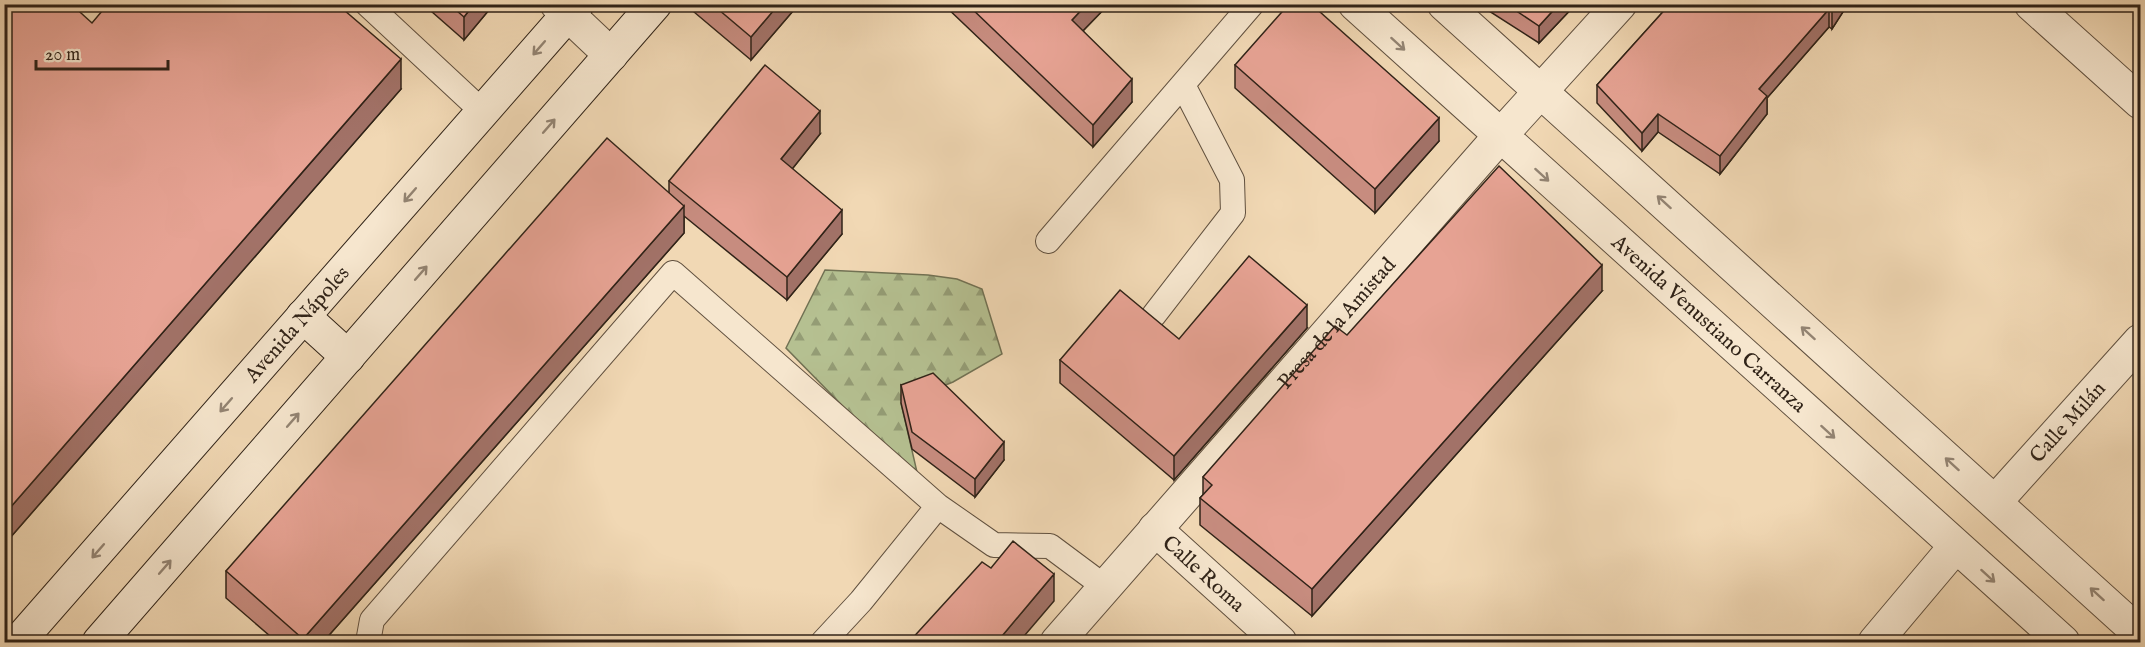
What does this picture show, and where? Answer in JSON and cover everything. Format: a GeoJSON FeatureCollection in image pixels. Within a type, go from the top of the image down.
{"type":"FeatureCollection","features":[{"type":"Feature","properties":{"kind":"street"},"geometry":{"type":"LineString","coordinates":[[99,642],[655,4]]}},
{"type":"Feature","properties":{"kind":"street","name":"Avenida Venustiano Carranza"},"geometry":{"type":"LineString","coordinates":[[1354,4],[2063,642]]}},
{"type":"Feature","properties":{"kind":"street"},"geometry":{"type":"LineString","coordinates":[[1444,4],[2140,634]]}},
{"type":"Feature","properties":{"kind":"street","name":"Presa de la Amistad"},"geometry":{"type":"LineString","coordinates":[[1057,642],[1500,136],[1543,92],[1620,4]]}},
{"type":"Feature","properties":{"kind":"street"},"geometry":{"type":"LineString","coordinates":[[2031,4],[2140,102]]}},
{"type":"Feature","properties":{"kind":"street","name":"Avenida Nápoles"},"geometry":{"type":"LineString","coordinates":[[18,642],[483,112],[567,8]]}},
{"type":"Feature","properties":{"kind":"street"},"geometry":{"type":"LineString","coordinates":[[567,8],[611,55]]}},
{"type":"Feature","properties":{"kind":"street"},"geometry":{"type":"LineString","coordinates":[[303,316],[348,357]]}},
{"type":"Feature","properties":{"kind":"street","name":"Calle Milán"},"geometry":{"type":"LineString","coordinates":[[1995,502],[2140,341]]}},
{"type":"Feature","properties":{"kind":"street","name":"Calle Roma"},"geometry":{"type":"LineString","coordinates":[[1155,529],[1280,642]]}},
{"type":"Feature","properties":{"kind":"street"},"geometry":{"type":"LineString","coordinates":[[1875,642],[1955,547]]}},
{"type":"Feature","properties":{"kind":"lane"},"geometry":{"type":"LineString","coordinates":[[367,4],[483,112]]}},
{"type":"Feature","properties":{"kind":"lane"},"geometry":{"type":"LineString","coordinates":[[1048,241],[1252,4]]}},
{"type":"Feature","properties":{"kind":"lane"},"geometry":{"type":"LineString","coordinates":[[1154,315],[1233,213],[1232,180],[1184,85]]}},
{"type":"Feature","properties":{"kind":"lane"},"geometry":{"type":"LineString","coordinates":[[368,642],[372,620],[673,273],[938,506],[993,545],[1050,546],[1106,587]]}},
{"type":"Feature","properties":{"kind":"lane"},"geometry":{"type":"LineString","coordinates":[[823,642],[861,601],[938,506]]}},
{"type":"Feature","properties":{"kind":"green space"},"geometry":{"type":"Polygon","coordinates":[[[825,270],[928,275],[957,279],[982,289],[1002,354],[953,382],[901,403],[920,485],[786,348],[825,270]]]}},
{"type":"Feature","properties":{"kind":"building"},"geometry":{"type":"Polygon","coordinates":[[[4,4],[71,4],[92,23],[108,4],[337,4],[401,59],[9,509],[4,505],[4,4]]]}},
{"type":"Feature","properties":{"kind":"building"},"geometry":{"type":"Polygon","coordinates":[[[449,4],[474,4],[464,17],[449,4]]]}},
{"type":"Feature","properties":{"kind":"building"},"geometry":{"type":"Polygon","coordinates":[[[712,4],[779,4],[751,37],[712,4]]]}},
{"type":"Feature","properties":{"kind":"building"},"geometry":{"type":"Polygon","coordinates":[[[967,4],[1087,4],[1072,20],[1132,79],[1093,125],[967,4]]]}},
{"type":"Feature","properties":{"kind":"building"},"geometry":{"type":"Polygon","coordinates":[[[1289,4],[1311,4],[1439,118],[1375,189],[1235,65],[1289,4]]]}},
{"type":"Feature","properties":{"kind":"building"},"geometry":{"type":"Polygon","coordinates":[[[1506,4],[1559,4],[1539,26],[1506,4]]]}},
{"type":"Feature","properties":{"kind":"building"},"geometry":{"type":"Polygon","coordinates":[[[1670,4],[1836,4],[1832,11],[1829,9],[1759,89],[1767,96],[1720,156],[1658,114],[1642,133],[1597,85],[1670,4]]]}},
{"type":"Feature","properties":{"kind":"building"},"geometry":{"type":"Polygon","coordinates":[[[765,65],[820,111],[781,159],[842,210],[787,277],[669,181],[765,65]]]}},
{"type":"Feature","properties":{"kind":"building"},"geometry":{"type":"Polygon","coordinates":[[[607,138],[684,206],[303,639],[226,571],[607,138]]]}},
{"type":"Feature","properties":{"kind":"building"},"geometry":{"type":"Polygon","coordinates":[[[1499,166],[1602,265],[1312,589],[1200,498],[1212,485],[1203,477],[1335,326],[1347,335],[1499,166]]]}},
{"type":"Feature","properties":{"kind":"building"},"geometry":{"type":"Polygon","coordinates":[[[1249,256],[1307,305],[1174,456],[1060,360],[1120,290],[1179,339],[1249,256]]]}},
{"type":"Feature","properties":{"kind":"building"},"geometry":{"type":"Polygon","coordinates":[[[933,373],[1004,442],[975,479],[912,432],[901,385],[933,373]]]}},
{"type":"Feature","properties":{"kind":"building"},"geometry":{"type":"Polygon","coordinates":[[[1013,541],[1054,574],[997,642],[909,642],[982,562],[991,568],[1013,541]]]}}]}
